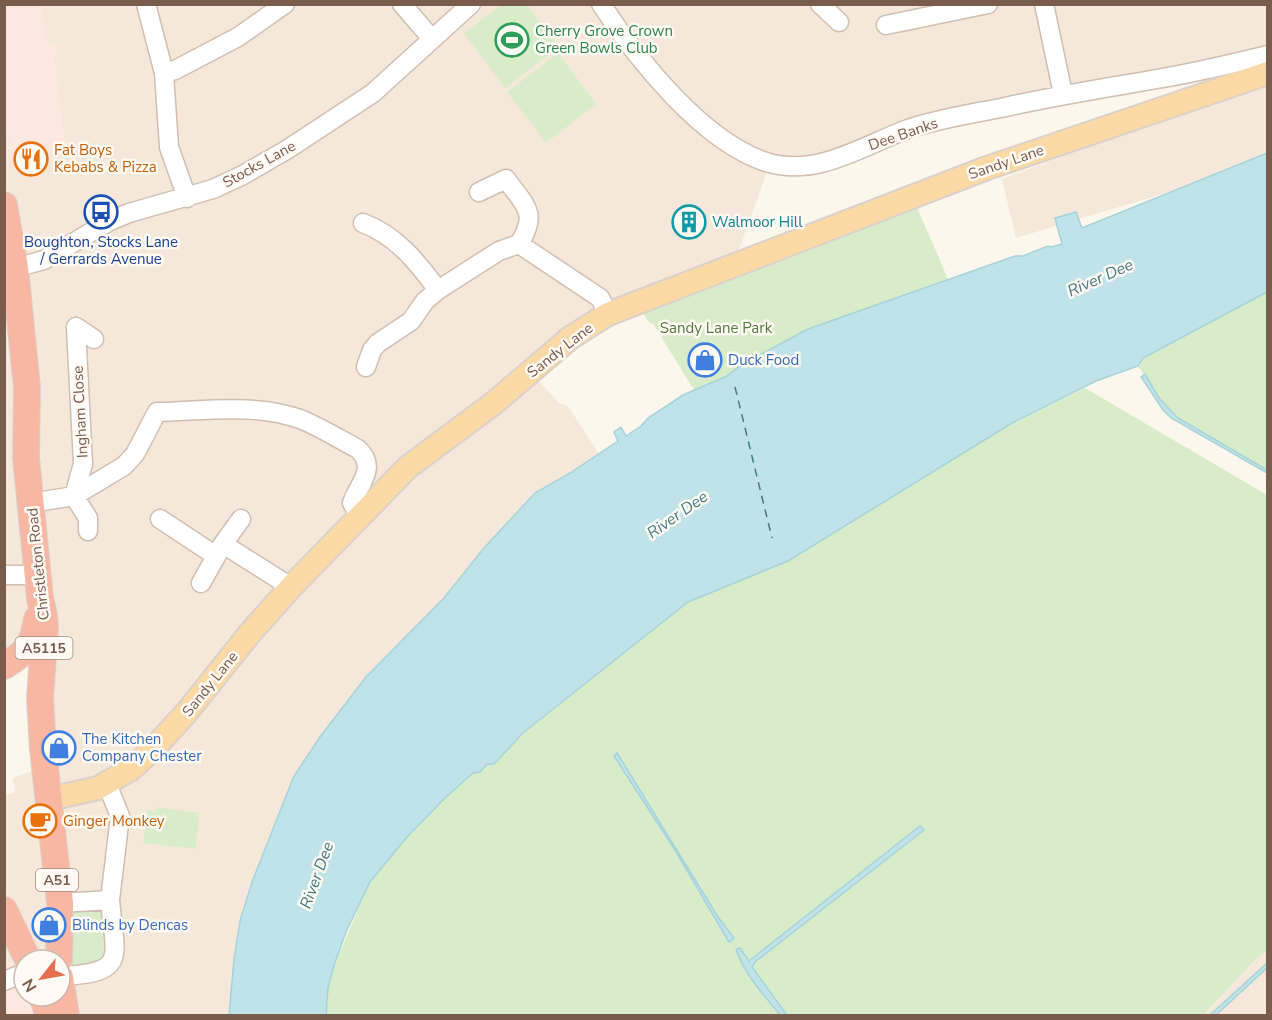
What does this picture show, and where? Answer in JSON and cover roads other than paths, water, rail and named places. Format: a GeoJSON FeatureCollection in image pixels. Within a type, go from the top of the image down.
{"type":"FeatureCollection","features":[{"type":"Feature","properties":{"kind":"highway","name":"Christleton Road"},"geometry":{"type":"LineString","coordinates":[[5,211],[15,268],[27,388],[26,458],[45,628],[40,698],[43,749],[60,903],[59,948]]}},
{"type":"Feature","properties":{"kind":"highway","name":"A5115"},"geometry":{"type":"LineString","coordinates":[[4,667],[27,650],[34,635],[39,586]]}},
{"type":"Feature","properties":{"kind":"highway","name":"A51"},"geometry":{"type":"LineString","coordinates":[[4,667],[23,669],[30,674],[40,698]]}},
{"type":"Feature","properties":{"kind":"highway"},"geometry":{"type":"LineString","coordinates":[[4,910],[22,948]]}},
{"type":"Feature","properties":{"kind":"main road","name":"Sandy Lane"},"geometry":{"type":"LineString","coordinates":[[49,799],[88,791],[107,784],[131,769],[153,749],[211,684],[250,633],[291,587],[408,467],[494,403],[570,338],[608,314],[960,178],[1268,72]]}},
{"type":"Feature","properties":{"kind":"street"},"geometry":{"type":"LineString","coordinates":[[146,4],[164,73],[169,147],[187,198]]}},
{"type":"Feature","properties":{"kind":"street"},"geometry":{"type":"LineString","coordinates":[[164,73],[176,70],[238,37],[285,4]]}},
{"type":"Feature","properties":{"kind":"street"},"geometry":{"type":"LineString","coordinates":[[402,4],[432,39]]}},
{"type":"Feature","properties":{"kind":"street","name":"Stocks Lane"},"geometry":{"type":"LineString","coordinates":[[15,268],[44,260],[120,217],[187,198],[243,175],[328,124],[373,93],[471,4]]}},
{"type":"Feature","properties":{"kind":"street","name":"Dee Banks"},"geometry":{"type":"LineString","coordinates":[[601,4],[658,78],[701,122],[720,137],[765,161],[799,167],[837,159],[920,126],[1063,94],[1158,79],[1268,55]]}},
{"type":"Feature","properties":{"kind":"street"},"geometry":{"type":"LineString","coordinates":[[820,4],[839,22]]}},
{"type":"Feature","properties":{"kind":"street"},"geometry":{"type":"LineString","coordinates":[[886,25],[988,4]]}},
{"type":"Feature","properties":{"kind":"street"},"geometry":{"type":"LineString","coordinates":[[1044,4],[1063,94]]}},
{"type":"Feature","properties":{"kind":"street"},"geometry":{"type":"LineString","coordinates":[[366,367],[372,350],[378,343],[411,321],[425,301],[438,290],[499,250],[519,244],[528,229],[530,219],[511,173],[480,192]]}},
{"type":"Feature","properties":{"kind":"street"},"geometry":{"type":"LineString","coordinates":[[374,223],[407,250],[438,290]]}},
{"type":"Feature","properties":{"kind":"street"},"geometry":{"type":"LineString","coordinates":[[519,244],[600,298],[608,314]]}},
{"type":"Feature","properties":{"kind":"street","name":"Ingham Close"},"geometry":{"type":"LineString","coordinates":[[74,496],[83,464],[76,327],[94,339]]}},
{"type":"Feature","properties":{"kind":"street"},"geometry":{"type":"LineString","coordinates":[[31,503],[74,496],[124,466],[135,454],[157,412],[258,410],[280,413],[302,420],[358,449],[366,456],[368,464],[366,474],[352,503],[360,516]]}},
{"type":"Feature","properties":{"kind":"street"},"geometry":{"type":"LineString","coordinates":[[74,496],[88,518],[88,531]]}},
{"type":"Feature","properties":{"kind":"street"},"geometry":{"type":"LineString","coordinates":[[160,519],[291,587]]}},
{"type":"Feature","properties":{"kind":"street"},"geometry":{"type":"LineString","coordinates":[[201,583],[240,519]]}},
{"type":"Feature","properties":{"kind":"street"},"geometry":{"type":"LineString","coordinates":[[4,575],[39,586]]}},
{"type":"Feature","properties":{"kind":"street"},"geometry":{"type":"LineString","coordinates":[[72,976],[90,975],[103,970],[110,965],[115,956],[110,900],[120,816],[107,784]]}},
{"type":"Feature","properties":{"kind":"street"},"geometry":{"type":"LineString","coordinates":[[60,903],[110,900]]}},
{"type":"Feature","properties":{"kind":"water","name":"River Dee"},"geometry":{"type":"Polygon","coordinates":[[[1267,153],[1267,292],[1143,358],[1138,366],[1096,381],[1012,423],[788,561],[688,602],[523,733],[494,764],[487,764],[480,772],[473,773],[407,837],[370,882],[346,932],[328,988],[326,1015],[229,1015],[240,921],[252,882],[294,776],[320,737],[366,677],[444,598],[484,548],[535,493],[618,441],[614,432],[621,427],[626,436],[683,395],[727,376],[741,365],[808,329],[1015,256],[1023,256],[1048,246],[1062,244],[1055,218],[1076,212],[1082,228],[1267,153]]]}},
{"type":"Feature","properties":{"kind":"water"},"geometry":{"type":"Polygon","coordinates":[[[1145,374],[1159,398],[1178,418],[1267,470],[1267,473],[1171,418],[1141,377],[1145,374]]]}},
{"type":"Feature","properties":{"kind":"water"},"geometry":{"type":"Polygon","coordinates":[[[617,753],[718,917],[734,938],[729,942],[675,850],[614,756],[617,753]]]}},
{"type":"Feature","properties":{"kind":"water"},"geometry":{"type":"Polygon","coordinates":[[[920,826],[924,830],[755,962],[752,967],[787,1015],[780,1015],[749,976],[736,949],[740,948],[749,961],[920,826]]]}},
{"type":"Feature","properties":{"kind":"water"},"geometry":{"type":"Polygon","coordinates":[[[1267,963],[1267,968],[1216,1015],[1210,1015],[1267,963]]]}},
{"type":"Feature","properties":{"kind":"place","name":"Cherry Grove Crown Green Bowls Club"},"geometry":{"type":"Point","coordinates":[512,40]}},
{"type":"Feature","properties":{"kind":"place","name":"Fat Boys Kebabs & Pizza"},"geometry":{"type":"Point","coordinates":[31,159]}},
{"type":"Feature","properties":{"kind":"place","name":"Boughton, Stocks Lane / Gerrards Avenue"},"geometry":{"type":"Point","coordinates":[101,212]}},
{"type":"Feature","properties":{"kind":"place","name":"Walmoor Hill"},"geometry":{"type":"Point","coordinates":[689,222]}},
{"type":"Feature","properties":{"kind":"place","name":"Duck Food"},"geometry":{"type":"Point","coordinates":[705,360]}},
{"type":"Feature","properties":{"kind":"place","name":"The Kitchen Company Chester"},"geometry":{"type":"Point","coordinates":[59,748]}},
{"type":"Feature","properties":{"kind":"place","name":"Ginger Monkey"},"geometry":{"type":"Point","coordinates":[40,821]}},
{"type":"Feature","properties":{"kind":"place","name":"Blinds by Dencas"},"geometry":{"type":"Point","coordinates":[49,925]}},
{"type":"Feature","properties":{"kind":"park label","name":"Sandy Lane Park"},"geometry":{"type":"Point","coordinates":[716,328]}}]}
